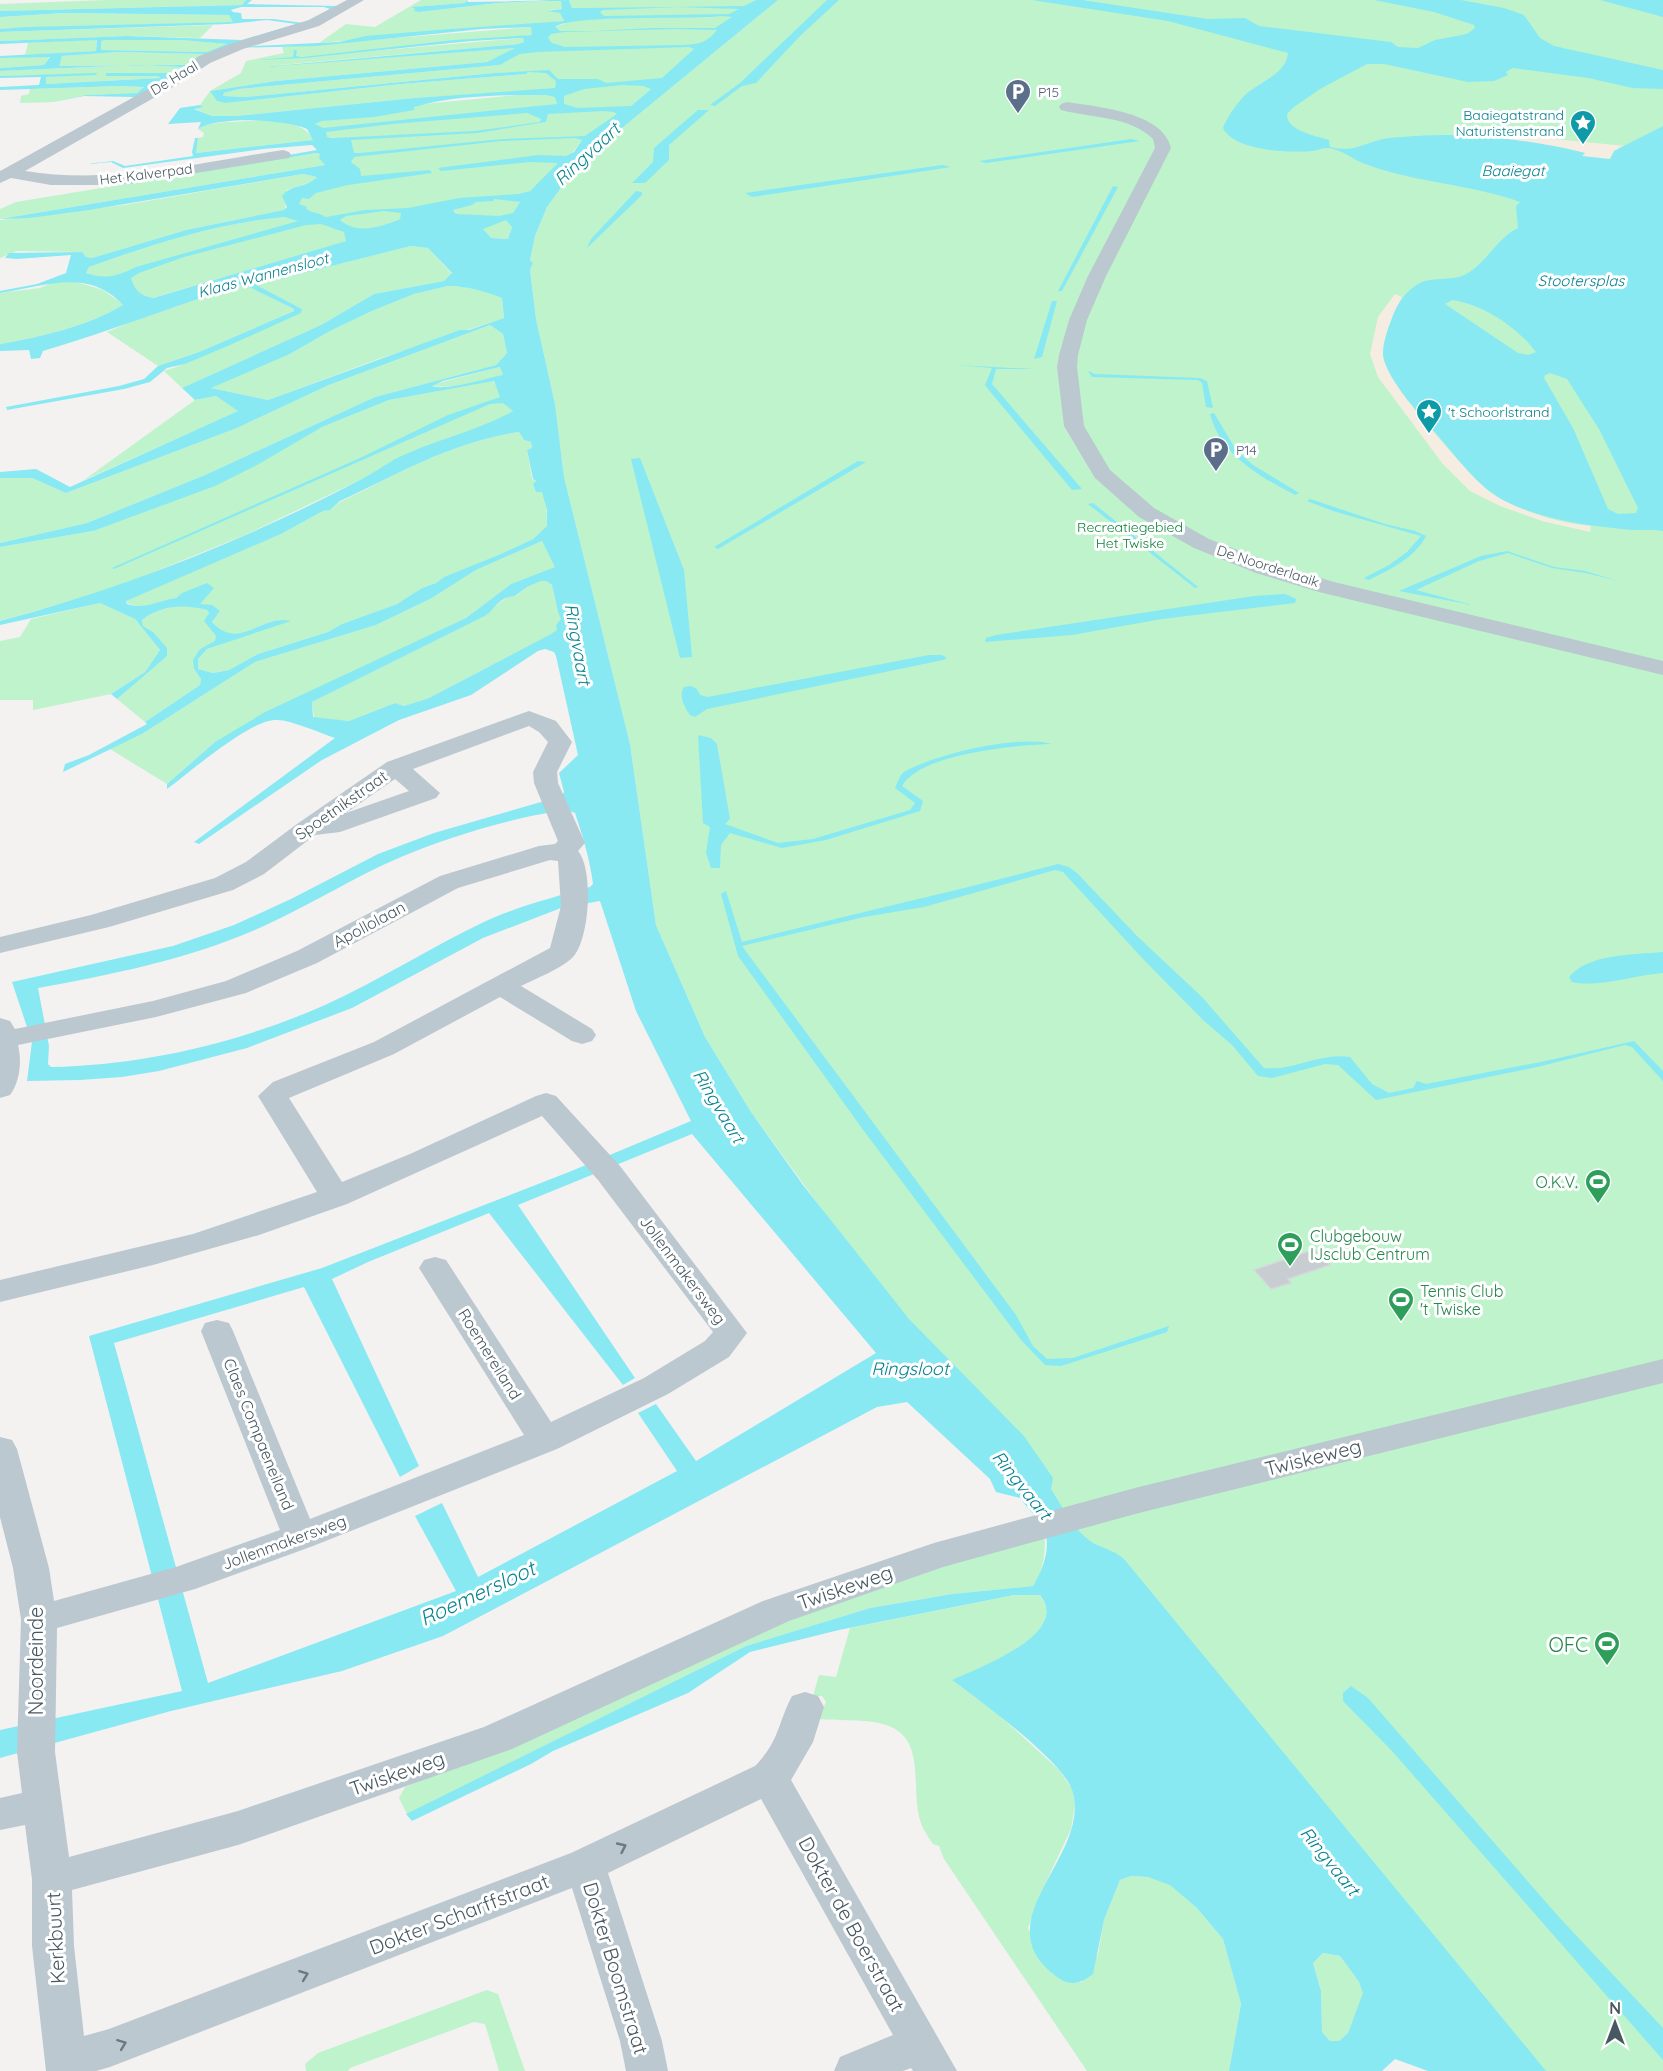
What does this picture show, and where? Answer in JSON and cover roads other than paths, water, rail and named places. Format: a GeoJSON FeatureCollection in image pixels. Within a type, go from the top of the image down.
{"type":"FeatureCollection","features":[{"type":"Feature","properties":{"kind":"street","name":"De Haal"},"geometry":{"type":"LineString","coordinates":[[4,176],[175,80],[197,63],[231,48],[309,25],[357,0]]}},
{"type":"Feature","properties":{"kind":"street","name":"De Noorderlaaik"},"geometry":{"type":"LineString","coordinates":[[1067,106],[1142,124],[1159,134],[1164,141],[1163,148],[1124,217],[1078,317],[1067,366],[1071,412],[1076,433],[1095,465],[1117,489],[1147,514],[1173,528],[1217,551],[1266,569],[1382,600],[1663,668]]}},
{"type":"Feature","properties":{"kind":"street","name":"Het Kalverpad"},"geometry":{"type":"LineString","coordinates":[[4,176],[51,180],[120,180],[283,155]]}},
{"type":"Feature","properties":{"kind":"street","name":"Spoetnikstraat"},"geometry":{"type":"LineString","coordinates":[[0,945],[99,921],[224,884],[255,868],[396,767],[529,718],[540,721],[554,732],[560,742],[545,772],[546,783],[572,843],[561,852]]}},
{"type":"Feature","properties":{"kind":"street"},"geometry":{"type":"LineString","coordinates":[[306,830],[331,827],[427,793],[396,767]]}},
{"type":"Feature","properties":{"kind":"street","name":"Apollolaan"},"geometry":{"type":"LineString","coordinates":[[20,1033],[156,1009],[236,987],[307,957],[448,882],[548,852],[561,852]]}},
{"type":"Feature","properties":{"kind":"street"},"geometry":{"type":"LineString","coordinates":[[336,1197],[273,1096],[283,1089],[384,1048],[562,953],[574,916],[575,898],[570,857],[561,852]]}},
{"type":"Feature","properties":{"kind":"street"},"geometry":{"type":"LineString","coordinates":[[502,986],[582,1035]]}},
{"type":"Feature","properties":{"kind":"street"},"geometry":{"type":"LineString","coordinates":[[1,1080],[8,1057],[20,1033]]}},
{"type":"Feature","properties":{"kind":"street","name":"Jollenmakersweg"},"geometry":{"type":"LineString","coordinates":[[0,1291],[204,1241],[336,1197],[546,1102],[599,1162],[731,1333],[717,1349],[656,1386],[545,1440],[300,1537],[167,1584],[39,1619]]}},
{"type":"Feature","properties":{"kind":"street","name":"Roemereiland"},"geometry":{"type":"LineString","coordinates":[[435,1268],[545,1440]]}},
{"type":"Feature","properties":{"kind":"street","name":"Claes Compaeneiland"},"geometry":{"type":"LineString","coordinates":[[217,1331],[300,1537]]}},
{"type":"Feature","properties":{"kind":"street","name":"Twiskeweg"},"geometry":{"type":"LineString","coordinates":[[52,1879],[238,1828],[498,1738],[776,1611],[934,1556],[1098,1511],[1663,1371]]}},
{"type":"Feature","properties":{"kind":"street","name":"Noordeinde"},"geometry":{"type":"LineString","coordinates":[[0,1449],[31,1568],[39,1619],[35,1736],[43,1804]]}},
{"type":"Feature","properties":{"kind":"street","name":"Dokter Scharffstraat"},"geometry":{"type":"LineString","coordinates":[[66,2066],[585,1865],[769,1777],[783,1762],[794,1742],[805,1707]]}},
{"type":"Feature","properties":{"kind":"street","name":"Dokter de Boerstraat"},"geometry":{"type":"LineString","coordinates":[[769,1777],[928,2058]]}},
{"type":"Feature","properties":{"kind":"street"},"geometry":{"type":"LineString","coordinates":[[0,1814],[43,1804]]}},
{"type":"Feature","properties":{"kind":"street","name":"Kerkbuurt"},"geometry":{"type":"LineString","coordinates":[[43,1804],[52,1879],[53,1946],[66,2066]]}},
{"type":"Feature","properties":{"kind":"street","name":"Dokter Boomstraat"},"geometry":{"type":"LineString","coordinates":[[585,1865],[641,2041],[647,2071]]}},
{"type":"Feature","properties":{"kind":"street"},"geometry":{"type":"LineString","coordinates":[[855,2071],[928,2058]]}},
{"type":"Feature","properties":{"kind":"water"},"geometry":{"type":"Polygon","coordinates":[[[246,0],[252,0],[247,4],[337,6],[350,0],[305,24],[234,47],[339,42],[366,36],[564,21],[560,13],[547,11],[562,9],[561,0],[569,0],[572,8],[588,8],[744,6],[756,0],[778,0],[594,151],[563,185],[547,207],[535,236],[530,260],[533,263],[530,270],[536,319],[555,404],[564,477],[630,744],[656,925],[705,1037],[751,1112],[803,1185],[909,1319],[1024,1436],[1053,1478],[1051,1489],[1075,1527],[1095,1544],[1124,1559],[1546,2071],[1428,2071],[1395,2059],[1382,2071],[1229,2071],[1241,2004],[1223,1939],[1196,1907],[1170,1885],[1148,1877],[1131,1876],[1120,1880],[1104,1920],[1093,1974],[1077,1982],[1069,1983],[1060,1979],[1038,1957],[1030,1935],[1033,1912],[1068,1840],[1074,1815],[1072,1790],[1065,1777],[1037,1747],[952,1680],[999,1659],[1033,1636],[1043,1623],[1046,1609],[1040,1595],[1014,1595],[839,1630],[750,1652],[688,1693],[553,1751],[531,1764],[412,1821],[406,1814],[746,1646],[870,1608],[952,1594],[1033,1586],[1043,1566],[1047,1544],[1044,1530],[1039,1522],[1020,1498],[996,1492],[990,1479],[907,1402],[877,1407],[443,1636],[342,1671],[171,1711],[0,1758],[0,1730],[182,1691],[89,1336],[322,1268],[569,1172],[691,1121],[636,1011],[600,901],[561,908],[483,938],[352,1008],[247,1048],[159,1071],[122,1077],[27,1081],[32,1042],[12,982],[173,946],[234,925],[291,899],[378,854],[434,833],[562,796],[564,792],[559,773],[578,755],[556,656],[554,652],[545,649],[538,651],[471,695],[399,720],[322,760],[199,844],[194,842],[335,738],[290,722],[277,720],[266,722],[237,737],[167,789],[167,784],[215,742],[265,712],[466,618],[511,584],[555,567],[542,541],[476,570],[432,598],[376,625],[255,662],[142,734],[63,772],[65,764],[89,755],[147,724],[145,722],[200,685],[201,679],[194,669],[193,660],[200,649],[215,641],[216,636],[204,621],[209,613],[207,610],[198,608],[173,607],[157,611],[142,620],[143,626],[153,632],[167,648],[167,656],[117,699],[111,694],[145,672],[160,650],[135,619],[100,603],[0,625],[0,621],[93,593],[184,561],[317,502],[395,459],[484,425],[513,411],[503,403],[490,404],[114,569],[112,568],[360,458],[448,415],[500,397],[494,381],[389,400],[322,427],[257,465],[215,486],[93,531],[0,547],[0,543],[87,523],[205,475],[375,397],[496,365],[507,353],[503,334],[490,325],[329,385],[237,428],[66,493],[32,478],[0,478],[0,472],[36,469],[70,487],[238,411],[216,396],[195,400],[182,388],[321,325],[374,294],[444,281],[452,273],[428,248],[411,246],[256,285],[302,309],[301,313],[185,364],[167,368],[150,382],[124,389],[7,410],[6,407],[119,386],[144,379],[158,366],[199,352],[294,311],[243,284],[43,351],[40,358],[31,359],[29,350],[0,351],[0,344],[64,330],[95,319],[123,305],[109,293],[95,286],[80,283],[64,282],[0,293],[0,291],[37,284],[66,273],[71,255],[5,258],[9,253],[82,252],[86,257],[92,258],[186,230],[284,210],[287,207],[282,196],[286,192],[309,183],[317,177],[303,174],[89,210],[29,218],[0,219],[325,165],[319,158],[320,154],[316,153],[127,183],[317,150],[312,145],[263,149],[123,168],[111,162],[86,164],[113,161],[125,166],[193,156],[195,138],[198,138],[196,153],[313,140],[307,129],[269,121],[221,122],[198,129],[201,122],[168,124],[180,108],[200,105],[203,107],[194,109],[212,116],[236,116],[414,98],[555,88],[556,81],[546,73],[528,72],[226,103],[217,101],[210,91],[276,81],[487,62],[515,48],[264,67],[518,44],[524,42],[523,38],[470,41],[304,58],[258,60],[293,57],[294,50],[297,50],[296,56],[301,57],[455,40],[532,35],[531,27],[482,29],[316,46],[227,48],[191,64],[113,113],[0,173],[123,106],[134,97],[84,96],[54,102],[86,95],[137,93],[144,87],[0,90],[0,87],[39,85],[41,77],[0,78],[0,76],[97,73],[96,75],[46,77],[46,84],[161,78],[158,76],[106,76],[106,73],[173,73],[180,67],[143,65],[186,65],[206,54],[118,52],[62,56],[59,66],[125,65],[0,71],[0,68],[44,65],[50,57],[0,58],[0,56],[96,51],[97,40],[0,44],[0,41],[127,36],[242,40],[296,24],[267,20],[228,24],[0,32],[0,29],[27,27],[233,22],[229,15],[65,13],[0,17],[0,11],[242,5],[246,0]],[[241,7],[231,10],[241,13],[242,19],[274,19],[303,23],[330,9],[324,7],[241,7]],[[678,7],[603,10],[600,12],[604,16],[729,14],[739,9],[678,7]],[[721,16],[584,20],[555,27],[560,31],[715,28],[732,17],[721,16]],[[717,30],[564,32],[551,34],[548,38],[552,43],[565,47],[689,45],[706,40],[717,30]],[[107,40],[101,41],[101,50],[207,52],[227,44],[182,40],[107,40]],[[689,47],[537,52],[520,54],[500,65],[239,89],[224,93],[223,96],[245,97],[494,73],[549,70],[558,79],[598,79],[606,83],[662,78],[694,49],[689,47]],[[622,85],[584,89],[564,96],[564,104],[578,108],[631,106],[651,89],[643,86],[622,85]],[[546,95],[446,100],[414,107],[414,110],[374,117],[322,121],[315,124],[323,128],[557,104],[555,97],[546,95]],[[604,111],[548,114],[546,122],[477,133],[351,140],[354,153],[360,153],[503,139],[585,136],[617,114],[604,111]],[[527,113],[326,132],[327,137],[475,131],[540,122],[541,119],[527,113]],[[575,138],[501,141],[354,157],[351,162],[360,169],[361,176],[430,170],[432,173],[348,185],[316,193],[309,199],[302,198],[299,204],[326,217],[365,210],[408,208],[459,198],[518,194],[530,191],[558,163],[530,162],[441,171],[438,168],[538,155],[566,156],[574,152],[582,140],[575,138]],[[494,199],[453,210],[456,214],[499,216],[513,213],[520,202],[494,199]],[[384,211],[346,216],[340,220],[354,227],[369,228],[385,225],[400,219],[401,213],[384,211]],[[285,217],[210,229],[113,258],[89,267],[86,273],[105,277],[117,275],[136,267],[298,221],[285,217]],[[506,220],[483,229],[491,238],[508,239],[512,227],[506,220]],[[321,224],[306,225],[184,257],[131,278],[139,292],[153,298],[346,241],[344,232],[321,224]],[[455,286],[414,294],[330,331],[290,354],[211,388],[268,400],[460,330],[469,330],[504,318],[502,298],[476,289],[455,286]],[[500,367],[443,381],[432,386],[456,386],[503,375],[500,367]],[[519,432],[495,436],[449,451],[340,501],[330,510],[323,511],[281,534],[126,601],[127,604],[140,606],[176,598],[182,593],[207,583],[214,588],[200,604],[212,605],[220,611],[212,622],[222,630],[232,634],[241,633],[270,622],[291,621],[207,649],[198,659],[198,669],[213,673],[229,670],[258,654],[328,632],[342,624],[397,604],[444,577],[533,539],[547,526],[547,510],[542,492],[536,492],[533,484],[536,481],[533,479],[527,450],[532,448],[531,442],[524,440],[519,432]],[[546,581],[527,587],[515,596],[507,597],[482,617],[312,702],[313,717],[349,721],[395,703],[404,706],[429,698],[557,630],[556,625],[561,619],[552,585],[546,581]],[[567,810],[547,813],[482,828],[401,857],[239,937],[154,964],[38,988],[49,1046],[48,1064],[51,1067],[86,1065],[156,1057],[191,1050],[259,1030],[325,1005],[486,921],[524,906],[590,887],[593,884],[586,848],[575,813],[567,810]],[[692,1134],[518,1205],[635,1378],[623,1385],[489,1213],[332,1279],[419,1466],[400,1477],[304,1287],[114,1343],[208,1683],[456,1591],[415,1516],[442,1503],[478,1577],[677,1471],[638,1413],[656,1404],[696,1461],[876,1353],[692,1134]],[[1323,1953],[1313,1963],[1321,1991],[1322,2032],[1330,2041],[1339,2041],[1348,2033],[1363,1993],[1359,1982],[1340,1956],[1323,1953]]]}},
{"type":"Feature","properties":{"kind":"water"},"geometry":{"type":"Polygon","coordinates":[[[467,0],[468,2],[555,0],[498,3],[419,12],[414,11],[412,7],[465,3],[467,0]]]}},
{"type":"Feature","properties":{"kind":"water"},"geometry":{"type":"Polygon","coordinates":[[[827,0],[839,0],[800,36],[756,83],[742,86],[715,106],[710,105],[740,83],[827,0]]]}},
{"type":"Feature","properties":{"kind":"water","name":"Stootersplas"},"geometry":{"type":"Polygon","coordinates":[[[1032,0],[1082,0],[1208,19],[1245,18],[1259,26],[1391,42],[1398,47],[1418,48],[1435,40],[1467,34],[1475,28],[1474,25],[1434,12],[1374,0],[1461,0],[1504,8],[1524,15],[1540,38],[1554,46],[1663,70],[1663,89],[1633,88],[1588,78],[1513,68],[1506,72],[1508,75],[1494,81],[1468,82],[1384,64],[1367,64],[1320,89],[1287,114],[1291,125],[1296,129],[1329,140],[1330,147],[1344,149],[1392,138],[1458,135],[1544,144],[1585,153],[1582,156],[1610,159],[1614,151],[1663,126],[1663,531],[1599,527],[1568,522],[1537,514],[1496,496],[1466,469],[1419,413],[1395,383],[1385,363],[1383,349],[1387,331],[1406,293],[1420,283],[1462,276],[1475,268],[1504,238],[1518,228],[1516,206],[1520,202],[1482,191],[1387,171],[1332,149],[1302,152],[1277,151],[1238,142],[1223,128],[1227,120],[1244,96],[1277,73],[1286,61],[1288,53],[1168,21],[1032,0]],[[1452,300],[1445,304],[1518,353],[1528,355],[1536,352],[1520,334],[1499,318],[1476,306],[1452,300]],[[1550,373],[1544,378],[1573,428],[1608,509],[1618,514],[1636,513],[1638,508],[1599,429],[1567,379],[1550,373]]]}},
{"type":"Feature","properties":{"kind":"water"},"geometry":{"type":"Polygon","coordinates":[[[1600,0],[1663,0],[1663,17],[1600,0]]]}},
{"type":"Feature","properties":{"kind":"water"},"geometry":{"type":"Polygon","coordinates":[[[698,110],[709,110],[669,145],[669,160],[645,183],[632,183],[653,162],[654,148],[698,110]]]}},
{"type":"Feature","properties":{"kind":"water"},"geometry":{"type":"Polygon","coordinates":[[[1131,139],[1140,141],[986,163],[979,161],[1131,139]]]}},
{"type":"Feature","properties":{"kind":"water"},"geometry":{"type":"Polygon","coordinates":[[[942,165],[951,167],[752,197],[745,193],[942,165]]]}},
{"type":"Feature","properties":{"kind":"water"},"geometry":{"type":"Polygon","coordinates":[[[1113,186],[1118,187],[1062,291],[1058,291],[1113,186]]]}},
{"type":"Feature","properties":{"kind":"water"},"geometry":{"type":"Polygon","coordinates":[[[636,191],[642,192],[642,195],[587,248],[591,239],[636,191]]]}},
{"type":"Feature","properties":{"kind":"water"},"geometry":{"type":"Polygon","coordinates":[[[1052,301],[1057,301],[1042,357],[1034,359],[1052,301]]]}},
{"type":"Feature","properties":{"kind":"water"},"geometry":{"type":"Polygon","coordinates":[[[955,365],[1035,369],[996,369],[992,384],[1082,489],[1072,490],[985,385],[992,368],[955,365]]]}},
{"type":"Feature","properties":{"kind":"water"},"geometry":{"type":"Polygon","coordinates":[[[1088,371],[1095,374],[1200,378],[1207,381],[1213,408],[1206,407],[1202,383],[1198,380],[1092,377],[1088,371]]]}},
{"type":"Feature","properties":{"kind":"water"},"geometry":{"type":"Polygon","coordinates":[[[1214,413],[1236,450],[1253,465],[1299,493],[1295,495],[1243,463],[1223,441],[1215,428],[1210,414],[1214,413]]]}},
{"type":"Feature","properties":{"kind":"water"},"geometry":{"type":"Polygon","coordinates":[[[640,458],[684,570],[692,657],[680,658],[631,459],[640,458]]]}},
{"type":"Feature","properties":{"kind":"water"},"geometry":{"type":"Polygon","coordinates":[[[858,461],[866,462],[718,549],[714,547],[858,461]]]}},
{"type":"Feature","properties":{"kind":"water"},"geometry":{"type":"Polygon","coordinates":[[[1310,499],[1426,536],[1408,557],[1369,580],[1364,578],[1389,565],[1407,552],[1421,536],[1333,511],[1307,501],[1310,499]]]}},
{"type":"Feature","properties":{"kind":"water"},"geometry":{"type":"Polygon","coordinates":[[[1093,503],[1198,587],[1195,588],[1088,504],[1093,503]]]}},
{"type":"Feature","properties":{"kind":"water"},"geometry":{"type":"Polygon","coordinates":[[[1507,551],[1554,567],[1585,571],[1618,581],[1552,568],[1508,553],[1479,561],[1416,590],[1472,605],[1399,591],[1481,556],[1507,551]]]}},
{"type":"Feature","properties":{"kind":"water"},"geometry":{"type":"Polygon","coordinates":[[[1285,594],[1296,599],[1295,603],[1162,619],[1072,635],[985,642],[986,638],[996,635],[1254,596],[1285,594]]]}},
{"type":"Feature","properties":{"kind":"water"},"geometry":{"type":"Polygon","coordinates":[[[929,655],[942,655],[947,658],[707,709],[695,717],[690,715],[682,698],[682,690],[687,686],[694,687],[700,695],[708,697],[929,655]]]}},
{"type":"Feature","properties":{"kind":"water"},"geometry":{"type":"Polygon","coordinates":[[[698,735],[711,738],[717,744],[730,819],[725,824],[778,843],[813,839],[910,810],[915,803],[895,788],[899,779],[904,772],[935,759],[999,744],[1038,742],[1052,744],[1016,746],[971,753],[948,758],[928,766],[912,775],[902,786],[923,801],[920,811],[826,840],[782,848],[730,833],[721,845],[720,868],[711,868],[706,853],[710,827],[703,823],[698,735]]]}},
{"type":"Feature","properties":{"kind":"water"},"geometry":{"type":"Polygon","coordinates":[[[1058,864],[1069,867],[1078,874],[1137,936],[1202,997],[1264,1068],[1286,1067],[1328,1057],[1350,1057],[1372,1084],[1389,1093],[1413,1088],[1417,1081],[1426,1084],[1634,1041],[1663,1071],[1663,1081],[1632,1047],[1625,1045],[1537,1067],[1376,1100],[1338,1065],[1325,1064],[1272,1078],[1258,1076],[1232,1045],[1203,1020],[1143,959],[1063,872],[1055,870],[924,907],[864,917],[742,946],[1016,1315],[1033,1346],[1047,1359],[1073,1358],[1169,1326],[1167,1332],[1061,1366],[1045,1365],[1021,1340],[864,1131],[738,956],[721,894],[726,891],[742,942],[1058,864]]]}},
{"type":"Feature","properties":{"kind":"water"},"geometry":{"type":"Polygon","coordinates":[[[1663,952],[1663,973],[1593,983],[1572,982],[1569,977],[1588,963],[1600,959],[1663,952]]]}},
{"type":"Feature","properties":{"kind":"water"},"geometry":{"type":"Polygon","coordinates":[[[1351,1686],[1368,1698],[1558,1916],[1663,2028],[1663,2060],[1392,1751],[1343,1701],[1343,1693],[1351,1686]]]}},
{"type":"Feature","properties":{"kind":"place","name":"P15"},"geometry":{"type":"Point","coordinates":[1018,115]}},
{"type":"Feature","properties":{"kind":"place","name":"Baaiegatstrand Naturistenstrand"},"geometry":{"type":"Point","coordinates":[1583,146]}},
{"type":"Feature","properties":{"kind":"place","name":"'t Schoorlstrand"},"geometry":{"type":"Point","coordinates":[1429,435]}},
{"type":"Feature","properties":{"kind":"place","name":"P14"},"geometry":{"type":"Point","coordinates":[1216,473]}},
{"type":"Feature","properties":{"kind":"place","name":"O.K.V."},"geometry":{"type":"Point","coordinates":[1598,1205]}},
{"type":"Feature","properties":{"kind":"place","name":"Clubgebouw IJsclub Centrum"},"geometry":{"type":"Point","coordinates":[1290,1268]}},
{"type":"Feature","properties":{"kind":"place","name":"Tennis Club 't Twiske"},"geometry":{"type":"Point","coordinates":[1401,1323]}},
{"type":"Feature","properties":{"kind":"place","name":"OFC"},"geometry":{"type":"Point","coordinates":[1607,1667]}},
{"type":"Feature","properties":{"kind":"water label","name":"Ringvaart"},"geometry":{"type":"Point","coordinates":[587,154]}},
{"type":"Feature","properties":{"kind":"water label","name":"Baaiegat"},"geometry":{"type":"Point","coordinates":[1513,170]}},
{"type":"Feature","properties":{"kind":"water label","name":"Klaas Wannensloot"},"geometry":{"type":"Point","coordinates":[263,275]}},
{"type":"Feature","properties":{"kind":"water label","name":"Ringvaart"},"geometry":{"type":"Point","coordinates":[578,644]}},
{"type":"Feature","properties":{"kind":"water label","name":"Ringvaart"},"geometry":{"type":"Point","coordinates":[719,1106]}},
{"type":"Feature","properties":{"kind":"water label","name":"Ringsloot"},"geometry":{"type":"Point","coordinates":[910,1368]}},
{"type":"Feature","properties":{"kind":"water label","name":"Ringvaart"},"geometry":{"type":"Point","coordinates":[1022,1485]}},
{"type":"Feature","properties":{"kind":"water label","name":"Roemersloot"},"geometry":{"type":"Point","coordinates":[477,1593]}},
{"type":"Feature","properties":{"kind":"water label","name":"Ringvaart"},"geometry":{"type":"Point","coordinates":[1330,1861]}},
{"type":"Feature","properties":{"kind":"park label","name":"Recreatiegebied Het Twiske"},"geometry":{"type":"Point","coordinates":[1130,536]}}]}
